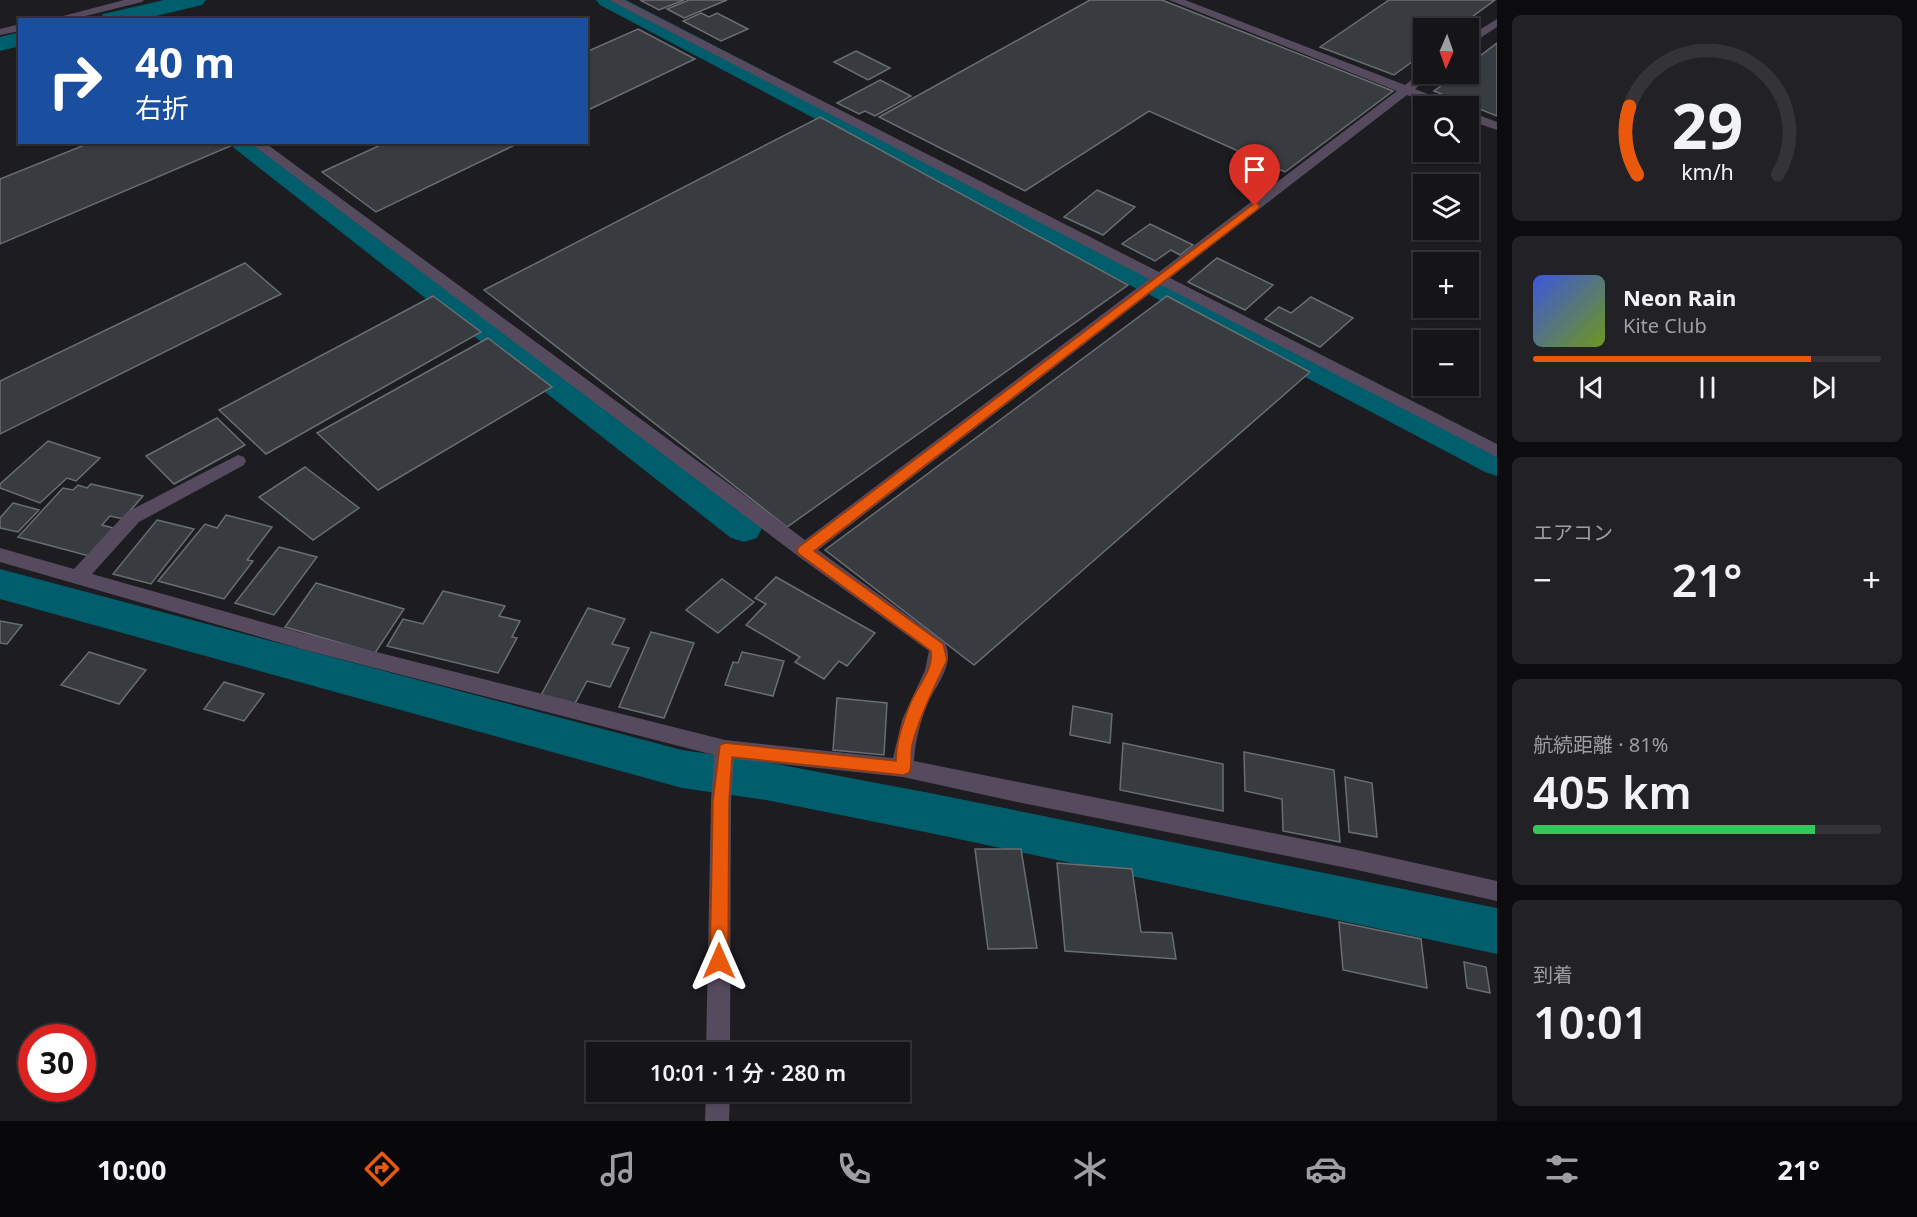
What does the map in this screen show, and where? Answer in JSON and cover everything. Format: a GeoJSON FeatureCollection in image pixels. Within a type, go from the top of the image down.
{"type":"FeatureCollection","features":[{"type":"Feature","properties":{"kind":"street"},"geometry":{"type":"LineString","coordinates":[[61,18],[138,0]]}},
{"type":"Feature","properties":{"kind":"street"},"geometry":{"type":"LineString","coordinates":[[615,0],[1497,451]]}},
{"type":"Feature","properties":{"kind":"street"},"geometry":{"type":"LineString","coordinates":[[1175,0],[1421,96]]}},
{"type":"Feature","properties":{"kind":"street"},"geometry":{"type":"LineString","coordinates":[[88,11],[96,18]]}},
{"type":"Feature","properties":{"kind":"street"},"geometry":{"type":"LineString","coordinates":[[1479,35],[1497,22]]}},
{"type":"Feature","properties":{"kind":"street"},"geometry":{"type":"LineString","coordinates":[[0,32],[18,28]]}},
{"type":"Feature","properties":{"kind":"street"},"geometry":{"type":"LineString","coordinates":[[804,551],[1413,84]]}},
{"type":"Feature","properties":{"kind":"street"},"geometry":{"type":"LineString","coordinates":[[1479,119],[1497,126]]}},
{"type":"Feature","properties":{"kind":"street"},"geometry":{"type":"LineString","coordinates":[[258,144],[804,551],[938,648],[940,660],[918,704],[903,748],[903,768]]}},
{"type":"Feature","properties":{"kind":"street"},"geometry":{"type":"LineString","coordinates":[[78,577],[133,517],[238,462]]}},
{"type":"Feature","properties":{"kind":"street"},"geometry":{"type":"LineString","coordinates":[[0,555],[305,642],[725,754],[903,768],[1023,794],[1346,857],[1497,891]]}},
{"type":"Feature","properties":{"kind":"street"},"geometry":{"type":"LineString","coordinates":[[718,1042],[721,801],[725,754]]}},
{"type":"Feature","properties":{"kind":"street"},"geometry":{"type":"LineString","coordinates":[[717,1121],[718,1102]]}},
{"type":"Feature","properties":{"kind":"building"},"geometry":{"type":"Polygon","coordinates":[[[640,0],[684,0],[659,10],[640,0]]]}},
{"type":"Feature","properties":{"kind":"building"},"geometry":{"type":"Polygon","coordinates":[[[689,0],[727,0],[684,18],[667,9],[689,0]]]}},
{"type":"Feature","properties":{"kind":"building"},"geometry":{"type":"Polygon","coordinates":[[[1090,0],[1162,0],[1393,91],[1285,172],[1149,111],[1025,191],[879,117],[1090,0]]]}},
{"type":"Feature","properties":{"kind":"building"},"geometry":{"type":"Polygon","coordinates":[[[1389,0],[1495,0],[1471,18],[1413,18],[1413,61],[1394,75],[1320,47],[1389,0]]]}},
{"type":"Feature","properties":{"kind":"building"},"geometry":{"type":"Polygon","coordinates":[[[701,13],[709,17],[717,13],[748,29],[721,41],[683,21],[701,13]]]}},
{"type":"Feature","properties":{"kind":"building"},"geometry":{"type":"Polygon","coordinates":[[[638,29],[695,59],[588,110],[588,51],[638,29]]]}},
{"type":"Feature","properties":{"kind":"building"},"geometry":{"type":"Polygon","coordinates":[[[1497,43],[1497,116],[1479,109],[1479,96],[1447,96],[1434,91],[1443,84],[1479,84],[1479,57],[1497,43]]]}},
{"type":"Feature","properties":{"kind":"building"},"geometry":{"type":"Polygon","coordinates":[[[856,51],[890,68],[868,80],[834,62],[856,51]]]}},
{"type":"Feature","properties":{"kind":"building"},"geometry":{"type":"Polygon","coordinates":[[[880,80],[911,96],[875,116],[865,111],[859,114],[837,103],[880,80]]]}},
{"type":"Feature","properties":{"kind":"building"},"geometry":{"type":"Polygon","coordinates":[[[820,117],[1128,285],[787,527],[484,290],[820,117]]]}},
{"type":"Feature","properties":{"kind":"building"},"geometry":{"type":"Polygon","coordinates":[[[87,144],[233,145],[0,244],[0,179],[87,144]]]}},
{"type":"Feature","properties":{"kind":"building"},"geometry":{"type":"Polygon","coordinates":[[[383,144],[517,144],[376,212],[322,172],[383,144]]]}},
{"type":"Feature","properties":{"kind":"building"},"geometry":{"type":"Polygon","coordinates":[[[1097,190],[1135,207],[1103,235],[1064,217],[1097,190]]]}},
{"type":"Feature","properties":{"kind":"building"},"geometry":{"type":"Polygon","coordinates":[[[1150,224],[1193,245],[1180,255],[1171,250],[1155,261],[1122,244],[1150,224]]]}},
{"type":"Feature","properties":{"kind":"building"},"geometry":{"type":"Polygon","coordinates":[[[1217,258],[1273,285],[1245,310],[1188,282],[1217,258]]]}},
{"type":"Feature","properties":{"kind":"building"},"geometry":{"type":"Polygon","coordinates":[[[245,263],[281,294],[0,434],[0,381],[245,263]]]}},
{"type":"Feature","properties":{"kind":"building"},"geometry":{"type":"Polygon","coordinates":[[[433,296],[481,332],[266,454],[219,410],[433,296]]]}},
{"type":"Feature","properties":{"kind":"building"},"geometry":{"type":"Polygon","coordinates":[[[1167,296],[1310,372],[974,665],[825,550],[1167,296]]]}},
{"type":"Feature","properties":{"kind":"building"},"geometry":{"type":"Polygon","coordinates":[[[1311,297],[1353,318],[1320,347],[1265,319],[1279,307],[1291,313],[1311,297]]]}},
{"type":"Feature","properties":{"kind":"building"},"geometry":{"type":"Polygon","coordinates":[[[488,338],[552,387],[378,490],[317,433],[488,338]]]}},
{"type":"Feature","properties":{"kind":"building"},"geometry":{"type":"Polygon","coordinates":[[[217,418],[245,445],[174,484],[146,456],[217,418]]]}},
{"type":"Feature","properties":{"kind":"building"},"geometry":{"type":"Polygon","coordinates":[[[48,441],[100,458],[76,481],[67,478],[40,503],[0,488],[0,484],[48,441]]]}},
{"type":"Feature","properties":{"kind":"building"},"geometry":{"type":"Polygon","coordinates":[[[305,467],[359,508],[313,540],[259,497],[305,467]]]}},
{"type":"Feature","properties":{"kind":"building"},"geometry":{"type":"Polygon","coordinates":[[[91,484],[143,496],[123,519],[110,516],[102,525],[113,528],[89,556],[18,537],[63,488],[73,490],[78,485],[87,488],[91,484]]]}},
{"type":"Feature","properties":{"kind":"building"},"geometry":{"type":"Polygon","coordinates":[[[13,503],[39,510],[18,532],[0,528],[0,518],[13,503]]]}},
{"type":"Feature","properties":{"kind":"building"},"geometry":{"type":"Polygon","coordinates":[[[226,515],[272,527],[247,560],[253,561],[224,599],[158,581],[205,524],[217,528],[226,515]]]}},
{"type":"Feature","properties":{"kind":"building"},"geometry":{"type":"Polygon","coordinates":[[[157,520],[194,529],[151,584],[113,574],[157,520]]]}},
{"type":"Feature","properties":{"kind":"building"},"geometry":{"type":"Polygon","coordinates":[[[279,547],[317,557],[274,615],[235,603],[279,547]]]}},
{"type":"Feature","properties":{"kind":"building"},"geometry":{"type":"Polygon","coordinates":[[[776,577],[875,633],[847,666],[839,661],[824,679],[795,662],[800,657],[746,625],[766,604],[755,598],[776,577]]]}},
{"type":"Feature","properties":{"kind":"building"},"geometry":{"type":"Polygon","coordinates":[[[722,579],[754,602],[718,633],[686,610],[722,579]]]}},
{"type":"Feature","properties":{"kind":"building"},"geometry":{"type":"Polygon","coordinates":[[[316,583],[404,609],[375,653],[285,627],[316,583]]]}},
{"type":"Feature","properties":{"kind":"building"},"geometry":{"type":"Polygon","coordinates":[[[443,591],[505,606],[499,616],[520,621],[512,637],[517,638],[498,673],[387,646],[403,619],[423,624],[443,591]]]}},
{"type":"Feature","properties":{"kind":"building"},"geometry":{"type":"Polygon","coordinates":[[[588,608],[625,619],[612,644],[629,648],[610,687],[587,681],[572,709],[539,699],[588,608]]]}},
{"type":"Feature","properties":{"kind":"building"},"geometry":{"type":"Polygon","coordinates":[[[0,621],[22,625],[7,644],[0,643],[0,621]]]}},
{"type":"Feature","properties":{"kind":"building"},"geometry":{"type":"Polygon","coordinates":[[[651,632],[694,643],[664,718],[619,707],[651,632]]]}},
{"type":"Feature","properties":{"kind":"building"},"geometry":{"type":"Polygon","coordinates":[[[89,652],[146,670],[119,704],[61,685],[89,652]]]}},
{"type":"Feature","properties":{"kind":"building"},"geometry":{"type":"Polygon","coordinates":[[[742,652],[784,661],[773,696],[725,685],[733,662],[738,663],[742,652]]]}},
{"type":"Feature","properties":{"kind":"building"},"geometry":{"type":"Polygon","coordinates":[[[224,682],[264,694],[244,721],[204,709],[224,682]]]}},
{"type":"Feature","properties":{"kind":"building"},"geometry":{"type":"Polygon","coordinates":[[[837,698],[887,703],[884,755],[833,750],[837,698]]]}},
{"type":"Feature","properties":{"kind":"building"},"geometry":{"type":"Polygon","coordinates":[[[1073,706],[1112,714],[1110,743],[1070,735],[1073,706]]]}},
{"type":"Feature","properties":{"kind":"building"},"geometry":{"type":"Polygon","coordinates":[[[1123,743],[1223,764],[1223,811],[1120,790],[1123,743]]]}},
{"type":"Feature","properties":{"kind":"building"},"geometry":{"type":"Polygon","coordinates":[[[1244,752],[1334,770],[1340,842],[1283,831],[1282,799],[1245,791],[1244,752]]]}},
{"type":"Feature","properties":{"kind":"building"},"geometry":{"type":"Polygon","coordinates":[[[1345,777],[1372,783],[1377,837],[1349,832],[1345,777]]]}},
{"type":"Feature","properties":{"kind":"building"},"geometry":{"type":"Polygon","coordinates":[[[975,849],[1021,849],[1037,948],[988,949],[975,849]]]}},
{"type":"Feature","properties":{"kind":"building"},"geometry":{"type":"Polygon","coordinates":[[[1057,863],[1132,869],[1141,932],[1172,933],[1176,959],[1065,951],[1057,863]]]}},
{"type":"Feature","properties":{"kind":"building"},"geometry":{"type":"Polygon","coordinates":[[[1339,922],[1421,939],[1427,988],[1343,970],[1339,922]]]}},
{"type":"Feature","properties":{"kind":"building"},"geometry":{"type":"Polygon","coordinates":[[[1464,962],[1486,967],[1490,993],[1467,988],[1464,962]]]}},
{"type":"Feature","properties":{"kind":"waterway"},"geometry":{"type":"LineString","coordinates":[[115,18],[194,0]]}},
{"type":"Feature","properties":{"kind":"waterway"},"geometry":{"type":"LineString","coordinates":[[608,0],[1148,282]]}},
{"type":"Feature","properties":{"kind":"waterway"},"geometry":{"type":"LineString","coordinates":[[0,44],[18,40]]}},
{"type":"Feature","properties":{"kind":"waterway"},"geometry":{"type":"LineString","coordinates":[[246,144],[744,528]]}},
{"type":"Feature","properties":{"kind":"waterway"},"geometry":{"type":"LineString","coordinates":[[1161,288],[1497,463]]}},
{"type":"Feature","properties":{"kind":"waterway"},"geometry":{"type":"LineString","coordinates":[[0,584],[682,769],[766,781],[935,814],[1497,931]]}},
{"type":"Feature","properties":{"kind":"route"},"geometry":{"type":"LineString","coordinates":[[719,961],[721,801],[725,749],[903,768],[903,748],[918,704],[940,660],[938,648],[804,551],[1255,206]]}}]}
